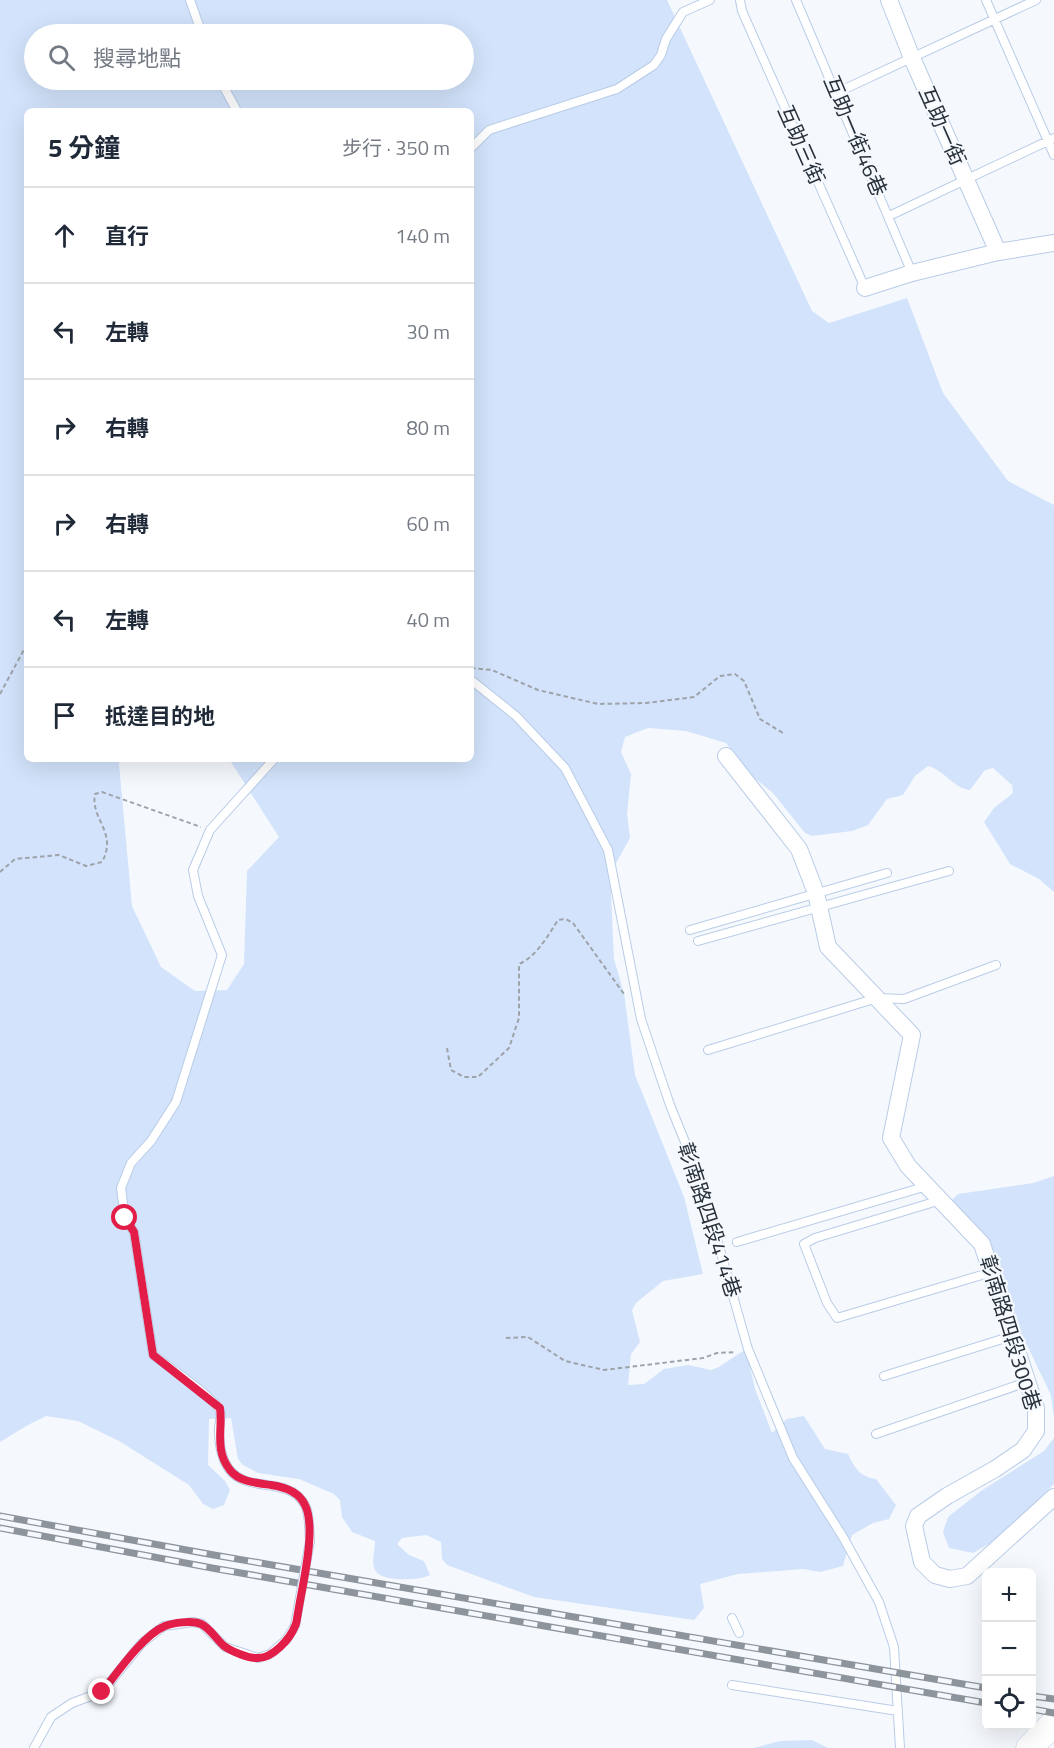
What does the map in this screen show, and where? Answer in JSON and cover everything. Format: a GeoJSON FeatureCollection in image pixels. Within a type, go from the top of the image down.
{"type":"FeatureCollection","features":[{"type":"Feature","properties":{"kind":"main road"},"geometry":{"type":"LineString","coordinates":[[1029,1748],[1054,1723]]}},
{"type":"Feature","properties":{"kind":"street","name":"互助一街"},"geometry":{"type":"LineString","coordinates":[[889,0],[912,58],[998,252]]}},
{"type":"Feature","properties":{"kind":"street"},"geometry":{"type":"LineString","coordinates":[[865,288],[912,273],[998,252],[1054,243]]}},
{"type":"Feature","properties":{"kind":"street","name":"彰南路四段300巷"},"geometry":{"type":"LineString","coordinates":[[726,756],[799,849],[818,900],[828,946],[912,1035],[891,1138],[908,1166],[982,1244],[1036,1408],[1036,1431],[1023,1450],[918,1516],[914,1526],[921,1563],[935,1575],[950,1579],[967,1576],[1054,1497]]}},
{"type":"Feature","properties":{"kind":"lane"},"geometry":{"type":"LineString","coordinates":[[190,0],[198,24]]}},
{"type":"Feature","properties":{"kind":"lane"},"geometry":{"type":"LineString","coordinates":[[474,145],[489,130],[617,89],[654,65],[661,55],[666,39],[683,12],[710,0]]}},
{"type":"Feature","properties":{"kind":"lane","name":"互助三街"},"geometry":{"type":"LineString","coordinates":[[740,0],[747,22],[865,288]]}},
{"type":"Feature","properties":{"kind":"lane","name":"互助一街46巷"},"geometry":{"type":"LineString","coordinates":[[796,0],[912,273]]}},
{"type":"Feature","properties":{"kind":"lane"},"geometry":{"type":"LineString","coordinates":[[986,0],[1051,140],[1054,154]]}},
{"type":"Feature","properties":{"kind":"lane"},"geometry":{"type":"LineString","coordinates":[[836,93],[1036,0]]}},
{"type":"Feature","properties":{"kind":"lane"},"geometry":{"type":"LineString","coordinates":[[225,90],[235,108]]}},
{"type":"Feature","properties":{"kind":"lane"},"geometry":{"type":"LineString","coordinates":[[889,216],[1051,140]]}},
{"type":"Feature","properties":{"kind":"lane","name":"彰南路四段414巷"},"geometry":{"type":"LineString","coordinates":[[474,682],[516,716],[565,768],[608,850],[641,1019],[670,1105],[700,1179],[748,1349],[793,1458],[843,1537],[879,1602],[894,1647],[900,1748]]}},
{"type":"Feature","properties":{"kind":"lane"},"geometry":{"type":"LineString","coordinates":[[34,1748],[51,1717],[72,1703],[102,1692],[142,1643],[164,1626],[192,1622],[202,1624],[225,1647],[258,1658],[270,1654],[286,1640],[295,1626],[310,1541],[306,1506],[298,1495],[282,1486],[237,1477],[229,1469],[219,1445],[220,1408],[153,1355],[134,1232],[125,1218],[121,1188],[131,1163],[152,1141],[176,1102],[222,955],[198,896],[193,870],[210,830],[272,762]]}},
{"type":"Feature","properties":{"kind":"lane"},"geometry":{"type":"LineString","coordinates":[[690,930],[949,871]]}},
{"type":"Feature","properties":{"kind":"lane"},"geometry":{"type":"LineString","coordinates":[[698,941],[818,900],[887,873]]}},
{"type":"Feature","properties":{"kind":"lane"},"geometry":{"type":"LineString","coordinates":[[708,1050],[877,998],[904,999],[996,965]]}},
{"type":"Feature","properties":{"kind":"lane"},"geometry":{"type":"LineString","coordinates":[[737,1242],[928,1186]]}},
{"type":"Feature","properties":{"kind":"lane"},"geometry":{"type":"LineString","coordinates":[[942,1200],[815,1238],[804,1245],[827,1303],[837,1318],[992,1272]]}},
{"type":"Feature","properties":{"kind":"lane"},"geometry":{"type":"LineString","coordinates":[[884,1377],[1012,1336]]}},
{"type":"Feature","properties":{"kind":"lane"},"geometry":{"type":"LineString","coordinates":[[876,1434],[1027,1382]]}},
{"type":"Feature","properties":{"kind":"lane"},"geometry":{"type":"LineString","coordinates":[[732,1618],[739,1633]]}},
{"type":"Feature","properties":{"kind":"lane"},"geometry":{"type":"LineString","coordinates":[[732,1685],[898,1711]]}},
{"type":"Feature","properties":{"kind":"path"},"geometry":{"type":"LineString","coordinates":[[0,694],[24,650]]}},
{"type":"Feature","properties":{"kind":"path"},"geometry":{"type":"LineString","coordinates":[[474,668],[492,670],[538,690],[598,704],[646,704],[694,697],[720,676],[735,674],[744,681],[760,719],[783,733]]}},
{"type":"Feature","properties":{"kind":"path"},"geometry":{"type":"LineString","coordinates":[[0,872],[15,859],[59,855],[86,866],[102,862],[108,851],[105,829],[94,800],[94,794],[102,792],[210,830]]}},
{"type":"Feature","properties":{"kind":"path"},"geometry":{"type":"LineString","coordinates":[[447,1048],[451,1070],[464,1077],[478,1077],[509,1048],[519,1018],[519,964],[528,960],[558,920],[566,919],[573,923],[641,1019]]}},
{"type":"Feature","properties":{"kind":"path"},"geometry":{"type":"LineString","coordinates":[[506,1338],[528,1337],[565,1361],[604,1370],[703,1358],[717,1353],[730,1354],[748,1349]]}},
{"type":"Feature","properties":{"kind":"shaded area"},"geometry":{"type":"Polygon","coordinates":[[[0,0],[667,0],[812,311],[829,323],[907,298],[943,393],[1008,481],[1054,505],[1054,892],[1039,879],[1010,864],[984,822],[994,808],[1013,793],[1012,785],[993,768],[985,770],[970,790],[964,789],[928,766],[915,776],[903,795],[887,799],[868,825],[852,831],[812,836],[805,833],[773,793],[753,777],[726,743],[686,731],[648,728],[625,737],[621,752],[631,774],[627,814],[630,838],[610,874],[614,959],[624,993],[635,1075],[684,1197],[703,1274],[663,1281],[636,1303],[632,1310],[640,1342],[631,1354],[628,1385],[644,1384],[664,1369],[688,1365],[711,1370],[746,1349],[755,1389],[772,1433],[787,1419],[804,1416],[825,1449],[848,1454],[858,1471],[876,1479],[896,1505],[889,1519],[873,1523],[852,1535],[843,1566],[820,1572],[803,1569],[738,1574],[700,1584],[704,1608],[694,1620],[534,1597],[447,1565],[442,1559],[441,1542],[426,1535],[402,1538],[397,1544],[409,1555],[424,1561],[430,1575],[410,1579],[384,1577],[378,1574],[374,1567],[375,1541],[352,1532],[342,1517],[340,1500],[334,1494],[299,1479],[258,1473],[243,1465],[238,1459],[231,1418],[209,1419],[208,1465],[225,1481],[230,1490],[224,1505],[213,1509],[203,1504],[189,1485],[119,1441],[78,1421],[46,1416],[0,1442],[0,0]]]}},
{"type":"Feature","properties":{"kind":"shaded area"},"geometry":{"type":"Polygon","coordinates":[[[1054,1176],[1054,1418],[1051,1395],[1014,1318],[952,1200],[958,1194],[1033,1183],[1054,1176]]]}},
{"type":"Feature","properties":{"kind":"shaded area"},"geometry":{"type":"Polygon","coordinates":[[[1054,1438],[1054,1484],[1001,1537],[973,1553],[949,1548],[943,1532],[948,1517],[981,1491],[1044,1451],[1054,1438]]]}},
{"type":"Feature","properties":{"kind":"shaded area"},"geometry":{"type":"Polygon","coordinates":[[[812,1740],[828,1748],[754,1748],[780,1741],[812,1740]]]}},
{"type":"Feature","properties":{"kind":"railway"},"geometry":{"type":"LineString","coordinates":[[0,1516],[982,1687]]}},
{"type":"Feature","properties":{"kind":"railway"},"geometry":{"type":"LineString","coordinates":[[0,1528],[212,1568],[982,1702]]}},
{"type":"Feature","properties":{"kind":"railway"},"geometry":{"type":"LineString","coordinates":[[1036,1697],[1054,1699]]}},
{"type":"Feature","properties":{"kind":"railway"},"geometry":{"type":"LineString","coordinates":[[1036,1710],[1054,1713]]}},
{"type":"Feature","properties":{"kind":"route"},"geometry":{"type":"LineString","coordinates":[[102,1692],[142,1643],[164,1626],[192,1622],[202,1624],[225,1647],[258,1658],[270,1654],[286,1640],[295,1626],[310,1541],[306,1506],[298,1495],[282,1486],[237,1477],[229,1469],[219,1445],[220,1408],[153,1355],[134,1232],[125,1218]]}}]}
